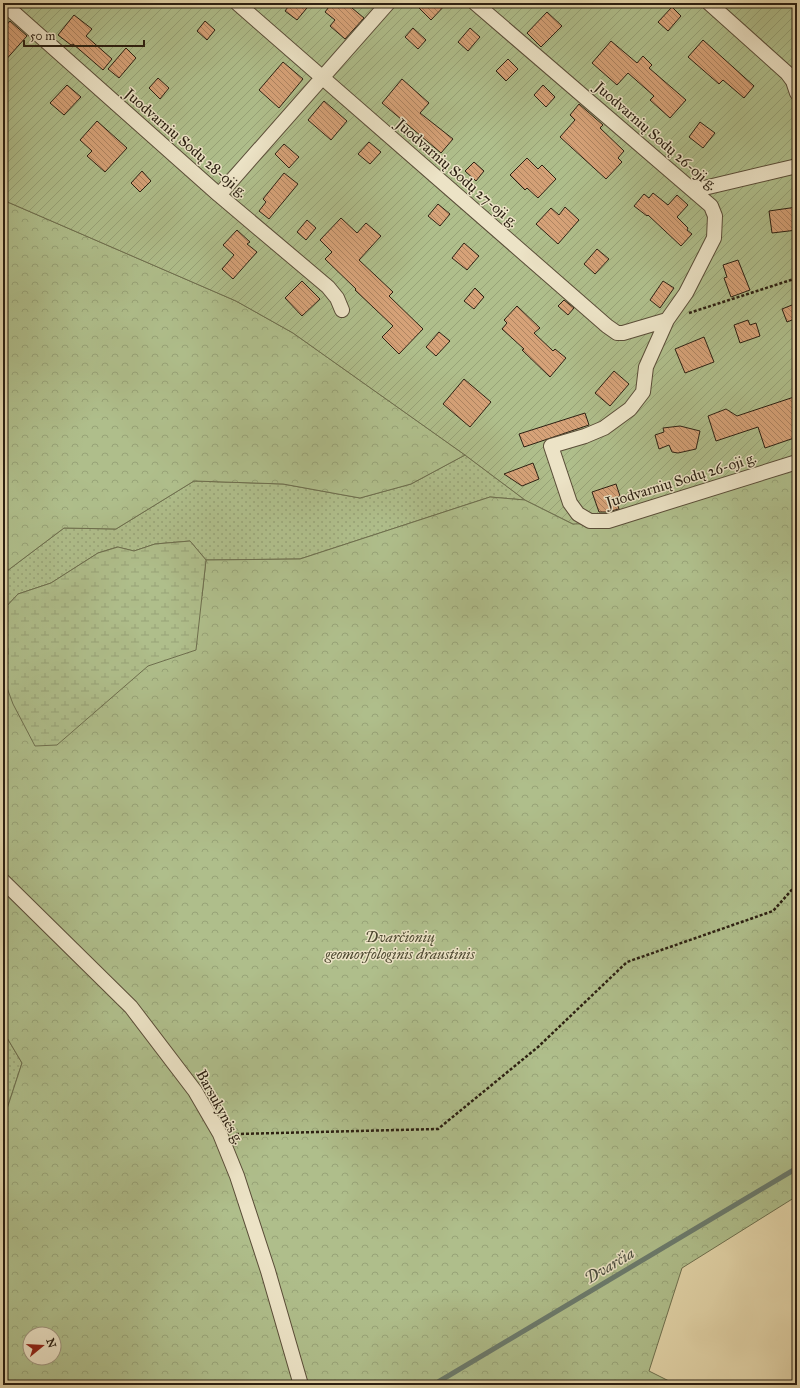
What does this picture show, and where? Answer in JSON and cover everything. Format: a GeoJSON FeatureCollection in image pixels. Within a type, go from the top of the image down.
{"type":"FeatureCollection","features":[{"type":"Feature","properties":{"kind":"street","name":"Juodvarnių Sodų 28-oji g."},"geometry":{"type":"LineString","coordinates":[[3,3],[219,195],[328,287],[337,298],[342,310]]}},
{"type":"Feature","properties":{"kind":"street","name":"Juodvarnių Sodų 27-oji g."},"geometry":{"type":"LineString","coordinates":[[237,3],[607,326],[617,333],[624,333],[667,320]]}},
{"type":"Feature","properties":{"kind":"street"},"geometry":{"type":"LineString","coordinates":[[219,195],[388,3]]}},
{"type":"Feature","properties":{"kind":"street","name":"Juodvarnių Sodų 26-oji g."},"geometry":{"type":"LineString","coordinates":[[475,3],[711,206],[715,216],[714,238],[686,293],[667,320],[646,367],[643,392],[630,409],[604,428],[585,436],[551,446],[570,503],[578,514],[590,521],[608,521],[797,462]]}},
{"type":"Feature","properties":{"kind":"street"},"geometry":{"type":"LineString","coordinates":[[709,3],[787,72],[794,81],[797,93]]}},
{"type":"Feature","properties":{"kind":"street"},"geometry":{"type":"LineString","coordinates":[[689,187],[704,188],[797,166]]}},
{"type":"Feature","properties":{"kind":"street"},"geometry":{"type":"LineString","coordinates":[[711,206],[722,184]]}},
{"type":"Feature","properties":{"kind":"street","name":"Barsukynės g."},"geometry":{"type":"LineString","coordinates":[[3,881],[131,1007],[195,1091],[220,1134],[237,1176],[268,1271],[301,1385]]}},
{"type":"Feature","properties":{"kind":"path"},"geometry":{"type":"LineString","coordinates":[[667,320],[703,310],[797,278]]}},
{"type":"Feature","properties":{"kind":"path"},"geometry":{"type":"LineString","coordinates":[[220,1134],[438,1129],[538,1046],[627,962],[773,911],[797,884]]}},
{"type":"Feature","properties":{"kind":"green space"},"geometry":{"type":"Polygon","coordinates":[[[3,3],[797,3],[797,469],[614,523],[573,524],[525,500],[465,455],[293,333],[236,301],[3,200],[3,3]]]}},
{"type":"Feature","properties":{"kind":"green space"},"geometry":{"type":"Polygon","coordinates":[[[3,200],[236,301],[293,333],[465,455],[411,484],[360,498],[283,484],[194,481],[116,529],[64,528],[3,574],[3,200]]]}},
{"type":"Feature","properties":{"kind":"green space"},"geometry":{"type":"Polygon","coordinates":[[[465,455],[525,500],[490,497],[300,559],[206,560],[190,541],[155,544],[134,551],[117,547],[98,553],[51,583],[18,594],[5,608],[8,654],[3,665],[3,574],[64,528],[116,529],[194,481],[283,484],[360,498],[411,484],[465,455]]]}},
{"type":"Feature","properties":{"kind":"green space","name":"Dvarčionių geomorfologinis draustinis"},"geometry":{"type":"Polygon","coordinates":[[[797,469],[797,1196],[682,1268],[649,1371],[677,1385],[3,1385],[3,1117],[5,1115],[22,1063],[3,1031],[3,669],[202,596],[206,560],[300,559],[490,497],[525,500],[573,524],[797,469]]]}},
{"type":"Feature","properties":{"kind":"green space"},"geometry":{"type":"Polygon","coordinates":[[[190,541],[206,560],[196,650],[148,666],[57,745],[35,746],[13,704],[3,677],[3,665],[8,654],[5,608],[18,594],[51,583],[98,553],[118,547],[134,551],[155,544],[190,541]]]}},
{"type":"Feature","properties":{"kind":"green space"},"geometry":{"type":"Polygon","coordinates":[[[3,1031],[22,1063],[5,1115],[3,1117],[3,1031]]]}},
{"type":"Feature","properties":{"kind":"building"},"geometry":{"type":"Polygon","coordinates":[[[291,3],[311,3],[297,20],[285,11],[291,3]]]}},
{"type":"Feature","properties":{"kind":"building"},"geometry":{"type":"Polygon","coordinates":[[[332,3],[346,3],[364,18],[345,39],[330,26],[335,20],[325,12],[332,3]]]}},
{"type":"Feature","properties":{"kind":"building"},"geometry":{"type":"Polygon","coordinates":[[[414,3],[447,3],[431,20],[414,3]]]}},
{"type":"Feature","properties":{"kind":"building"},"geometry":{"type":"Polygon","coordinates":[[[672,7],[681,16],[668,31],[658,22],[672,7]]]}},
{"type":"Feature","properties":{"kind":"building"},"geometry":{"type":"Polygon","coordinates":[[[547,12],[562,26],[541,47],[527,33],[547,12]]]}},
{"type":"Feature","properties":{"kind":"building"},"geometry":{"type":"Polygon","coordinates":[[[74,15],[92,29],[86,36],[112,59],[103,70],[73,44],[71,45],[58,35],[74,15]]]}},
{"type":"Feature","properties":{"kind":"building"},"geometry":{"type":"Polygon","coordinates":[[[10,21],[27,36],[3,63],[3,29],[10,21]]]}},
{"type":"Feature","properties":{"kind":"building"},"geometry":{"type":"Polygon","coordinates":[[[205,21],[215,30],[207,40],[197,31],[205,21]]]}},
{"type":"Feature","properties":{"kind":"building"},"geometry":{"type":"Polygon","coordinates":[[[413,28],[426,40],[418,49],[405,37],[413,28]]]}},
{"type":"Feature","properties":{"kind":"building"},"geometry":{"type":"Polygon","coordinates":[[[470,28],[480,37],[468,51],[458,42],[470,28]]]}},
{"type":"Feature","properties":{"kind":"building"},"geometry":{"type":"Polygon","coordinates":[[[703,40],[754,86],[744,98],[723,80],[719,84],[688,57],[703,40]]]}},
{"type":"Feature","properties":{"kind":"building"},"geometry":{"type":"Polygon","coordinates":[[[611,41],[637,63],[643,56],[652,65],[649,68],[686,100],[670,118],[650,100],[654,96],[628,73],[617,85],[592,63],[611,41]]]}},
{"type":"Feature","properties":{"kind":"building"},"geometry":{"type":"Polygon","coordinates":[[[126,48],[136,58],[119,78],[108,69],[126,48]]]}},
{"type":"Feature","properties":{"kind":"building"},"geometry":{"type":"Polygon","coordinates":[[[508,59],[518,69],[506,81],[496,71],[508,59]]]}},
{"type":"Feature","properties":{"kind":"building"},"geometry":{"type":"Polygon","coordinates":[[[283,62],[303,79],[279,108],[259,90],[283,62]]]}},
{"type":"Feature","properties":{"kind":"building"},"geometry":{"type":"Polygon","coordinates":[[[158,78],[169,88],[160,99],[149,88],[158,78]]]}},
{"type":"Feature","properties":{"kind":"building"},"geometry":{"type":"Polygon","coordinates":[[[402,79],[429,103],[420,113],[453,139],[441,153],[382,103],[402,79]]]}},
{"type":"Feature","properties":{"kind":"building"},"geometry":{"type":"Polygon","coordinates":[[[67,85],[81,97],[64,115],[50,103],[67,85]]]}},
{"type":"Feature","properties":{"kind":"building"},"geometry":{"type":"Polygon","coordinates":[[[543,85],[555,97],[546,107],[534,95],[543,85]]]}},
{"type":"Feature","properties":{"kind":"building"},"geometry":{"type":"Polygon","coordinates":[[[324,101],[347,121],[331,140],[308,120],[324,101]]]}},
{"type":"Feature","properties":{"kind":"building"},"geometry":{"type":"Polygon","coordinates":[[[579,104],[603,125],[600,128],[624,151],[618,158],[622,162],[606,179],[560,137],[575,120],[570,115],[579,104]]]}},
{"type":"Feature","properties":{"kind":"building"},"geometry":{"type":"Polygon","coordinates":[[[97,121],[127,148],[105,172],[87,156],[92,151],[80,140],[97,121]]]}},
{"type":"Feature","properties":{"kind":"building"},"geometry":{"type":"Polygon","coordinates":[[[700,122],[715,133],[703,148],[689,137],[700,122]]]}},
{"type":"Feature","properties":{"kind":"building"},"geometry":{"type":"Polygon","coordinates":[[[369,142],[381,152],[370,164],[358,154],[369,142]]]}},
{"type":"Feature","properties":{"kind":"building"},"geometry":{"type":"Polygon","coordinates":[[[284,144],[299,157],[289,168],[275,154],[284,144]]]}},
{"type":"Feature","properties":{"kind":"building"},"geometry":{"type":"Polygon","coordinates":[[[527,158],[538,169],[542,165],[556,179],[538,198],[527,188],[525,190],[510,175],[527,158]]]}},
{"type":"Feature","properties":{"kind":"building"},"geometry":{"type":"Polygon","coordinates":[[[474,162],[484,171],[476,181],[465,171],[474,162]]]}},
{"type":"Feature","properties":{"kind":"building"},"geometry":{"type":"Polygon","coordinates":[[[142,171],[151,181],[140,192],[131,183],[142,171]]]}},
{"type":"Feature","properties":{"kind":"building"},"geometry":{"type":"Polygon","coordinates":[[[284,173],[298,184],[269,219],[259,211],[266,202],[263,199],[284,173]]]}},
{"type":"Feature","properties":{"kind":"building"},"geometry":{"type":"Polygon","coordinates":[[[653,193],[668,205],[677,195],[688,205],[677,217],[692,234],[681,246],[648,215],[647,216],[634,206],[644,194],[649,198],[653,193]]]}},
{"type":"Feature","properties":{"kind":"building"},"geometry":{"type":"Polygon","coordinates":[[[438,204],[450,214],[440,226],[428,216],[438,204]]]}},
{"type":"Feature","properties":{"kind":"building"},"geometry":{"type":"Polygon","coordinates":[[[565,207],[579,220],[558,244],[536,224],[551,208],[559,215],[565,207]]]}},
{"type":"Feature","properties":{"kind":"building"},"geometry":{"type":"Polygon","coordinates":[[[797,207],[797,230],[772,233],[769,211],[797,207]]]}},
{"type":"Feature","properties":{"kind":"building"},"geometry":{"type":"Polygon","coordinates":[[[341,218],[357,233],[366,223],[381,236],[359,260],[393,292],[389,296],[423,329],[399,354],[382,337],[393,326],[325,259],[332,252],[320,240],[341,218]]]}},
{"type":"Feature","properties":{"kind":"building"},"geometry":{"type":"Polygon","coordinates":[[[307,220],[316,228],[306,240],[297,232],[307,220]]]}},
{"type":"Feature","properties":{"kind":"building"},"geometry":{"type":"Polygon","coordinates":[[[237,230],[250,242],[247,244],[257,252],[233,279],[222,269],[234,255],[223,245],[237,230]]]}},
{"type":"Feature","properties":{"kind":"building"},"geometry":{"type":"Polygon","coordinates":[[[464,243],[479,256],[467,270],[452,258],[464,243]]]}},
{"type":"Feature","properties":{"kind":"building"},"geometry":{"type":"Polygon","coordinates":[[[597,249],[609,259],[595,274],[584,264],[597,249]]]}},
{"type":"Feature","properties":{"kind":"building"},"geometry":{"type":"Polygon","coordinates":[[[738,260],[750,290],[731,297],[724,278],[727,277],[723,265],[738,260]]]}},
{"type":"Feature","properties":{"kind":"building"},"geometry":{"type":"Polygon","coordinates":[[[302,281],[320,299],[302,316],[285,298],[302,281]]]}},
{"type":"Feature","properties":{"kind":"building"},"geometry":{"type":"Polygon","coordinates":[[[663,281],[674,288],[660,308],[650,300],[663,281]]]}},
{"type":"Feature","properties":{"kind":"building"},"geometry":{"type":"Polygon","coordinates":[[[475,288],[484,297],[474,309],[464,301],[475,288]]]}},
{"type":"Feature","properties":{"kind":"building"},"geometry":{"type":"Polygon","coordinates":[[[564,300],[574,308],[568,315],[558,306],[564,300]]]}},
{"type":"Feature","properties":{"kind":"building"},"geometry":{"type":"Polygon","coordinates":[[[797,303],[797,318],[787,322],[782,309],[797,303]]]}},
{"type":"Feature","properties":{"kind":"building"},"geometry":{"type":"Polygon","coordinates":[[[517,306],[540,328],[534,333],[553,351],[555,349],[566,358],[550,377],[522,350],[524,349],[502,329],[507,323],[504,320],[517,306]]]}},
{"type":"Feature","properties":{"kind":"building"},"geometry":{"type":"Polygon","coordinates":[[[748,320],[750,325],[756,323],[760,336],[740,343],[734,325],[748,320]]]}},
{"type":"Feature","properties":{"kind":"building"},"geometry":{"type":"Polygon","coordinates":[[[439,332],[450,341],[436,356],[426,347],[439,332]]]}},
{"type":"Feature","properties":{"kind":"building"},"geometry":{"type":"Polygon","coordinates":[[[704,337],[714,362],[685,373],[675,349],[704,337]]]}},
{"type":"Feature","properties":{"kind":"building"},"geometry":{"type":"Polygon","coordinates":[[[614,371],[629,384],[610,406],[595,393],[614,371]]]}},
{"type":"Feature","properties":{"kind":"building"},"geometry":{"type":"Polygon","coordinates":[[[464,379],[491,402],[470,427],[443,404],[464,379]]]}},
{"type":"Feature","properties":{"kind":"building"},"geometry":{"type":"Polygon","coordinates":[[[797,396],[797,437],[765,448],[758,427],[716,441],[708,416],[726,409],[737,416],[797,396]]]}},
{"type":"Feature","properties":{"kind":"building"},"geometry":{"type":"Polygon","coordinates":[[[585,413],[589,425],[524,447],[519,434],[585,413]]]}},
{"type":"Feature","properties":{"kind":"building"},"geometry":{"type":"Polygon","coordinates":[[[680,426],[700,431],[696,449],[678,453],[672,452],[669,445],[659,449],[655,435],[664,432],[663,428],[680,426]]]}},
{"type":"Feature","properties":{"kind":"building"},"geometry":{"type":"Polygon","coordinates":[[[533,463],[539,479],[522,486],[504,474],[533,463]]]}},
{"type":"Feature","properties":{"kind":"building"},"geometry":{"type":"Polygon","coordinates":[[[616,484],[620,496],[615,498],[619,509],[599,512],[592,492],[616,484]]]}},
{"type":"Feature","properties":{"kind":"waterway","name":"Dvarčia"},"geometry":{"type":"LineString","coordinates":[[433,1385],[797,1168]]}}]}
